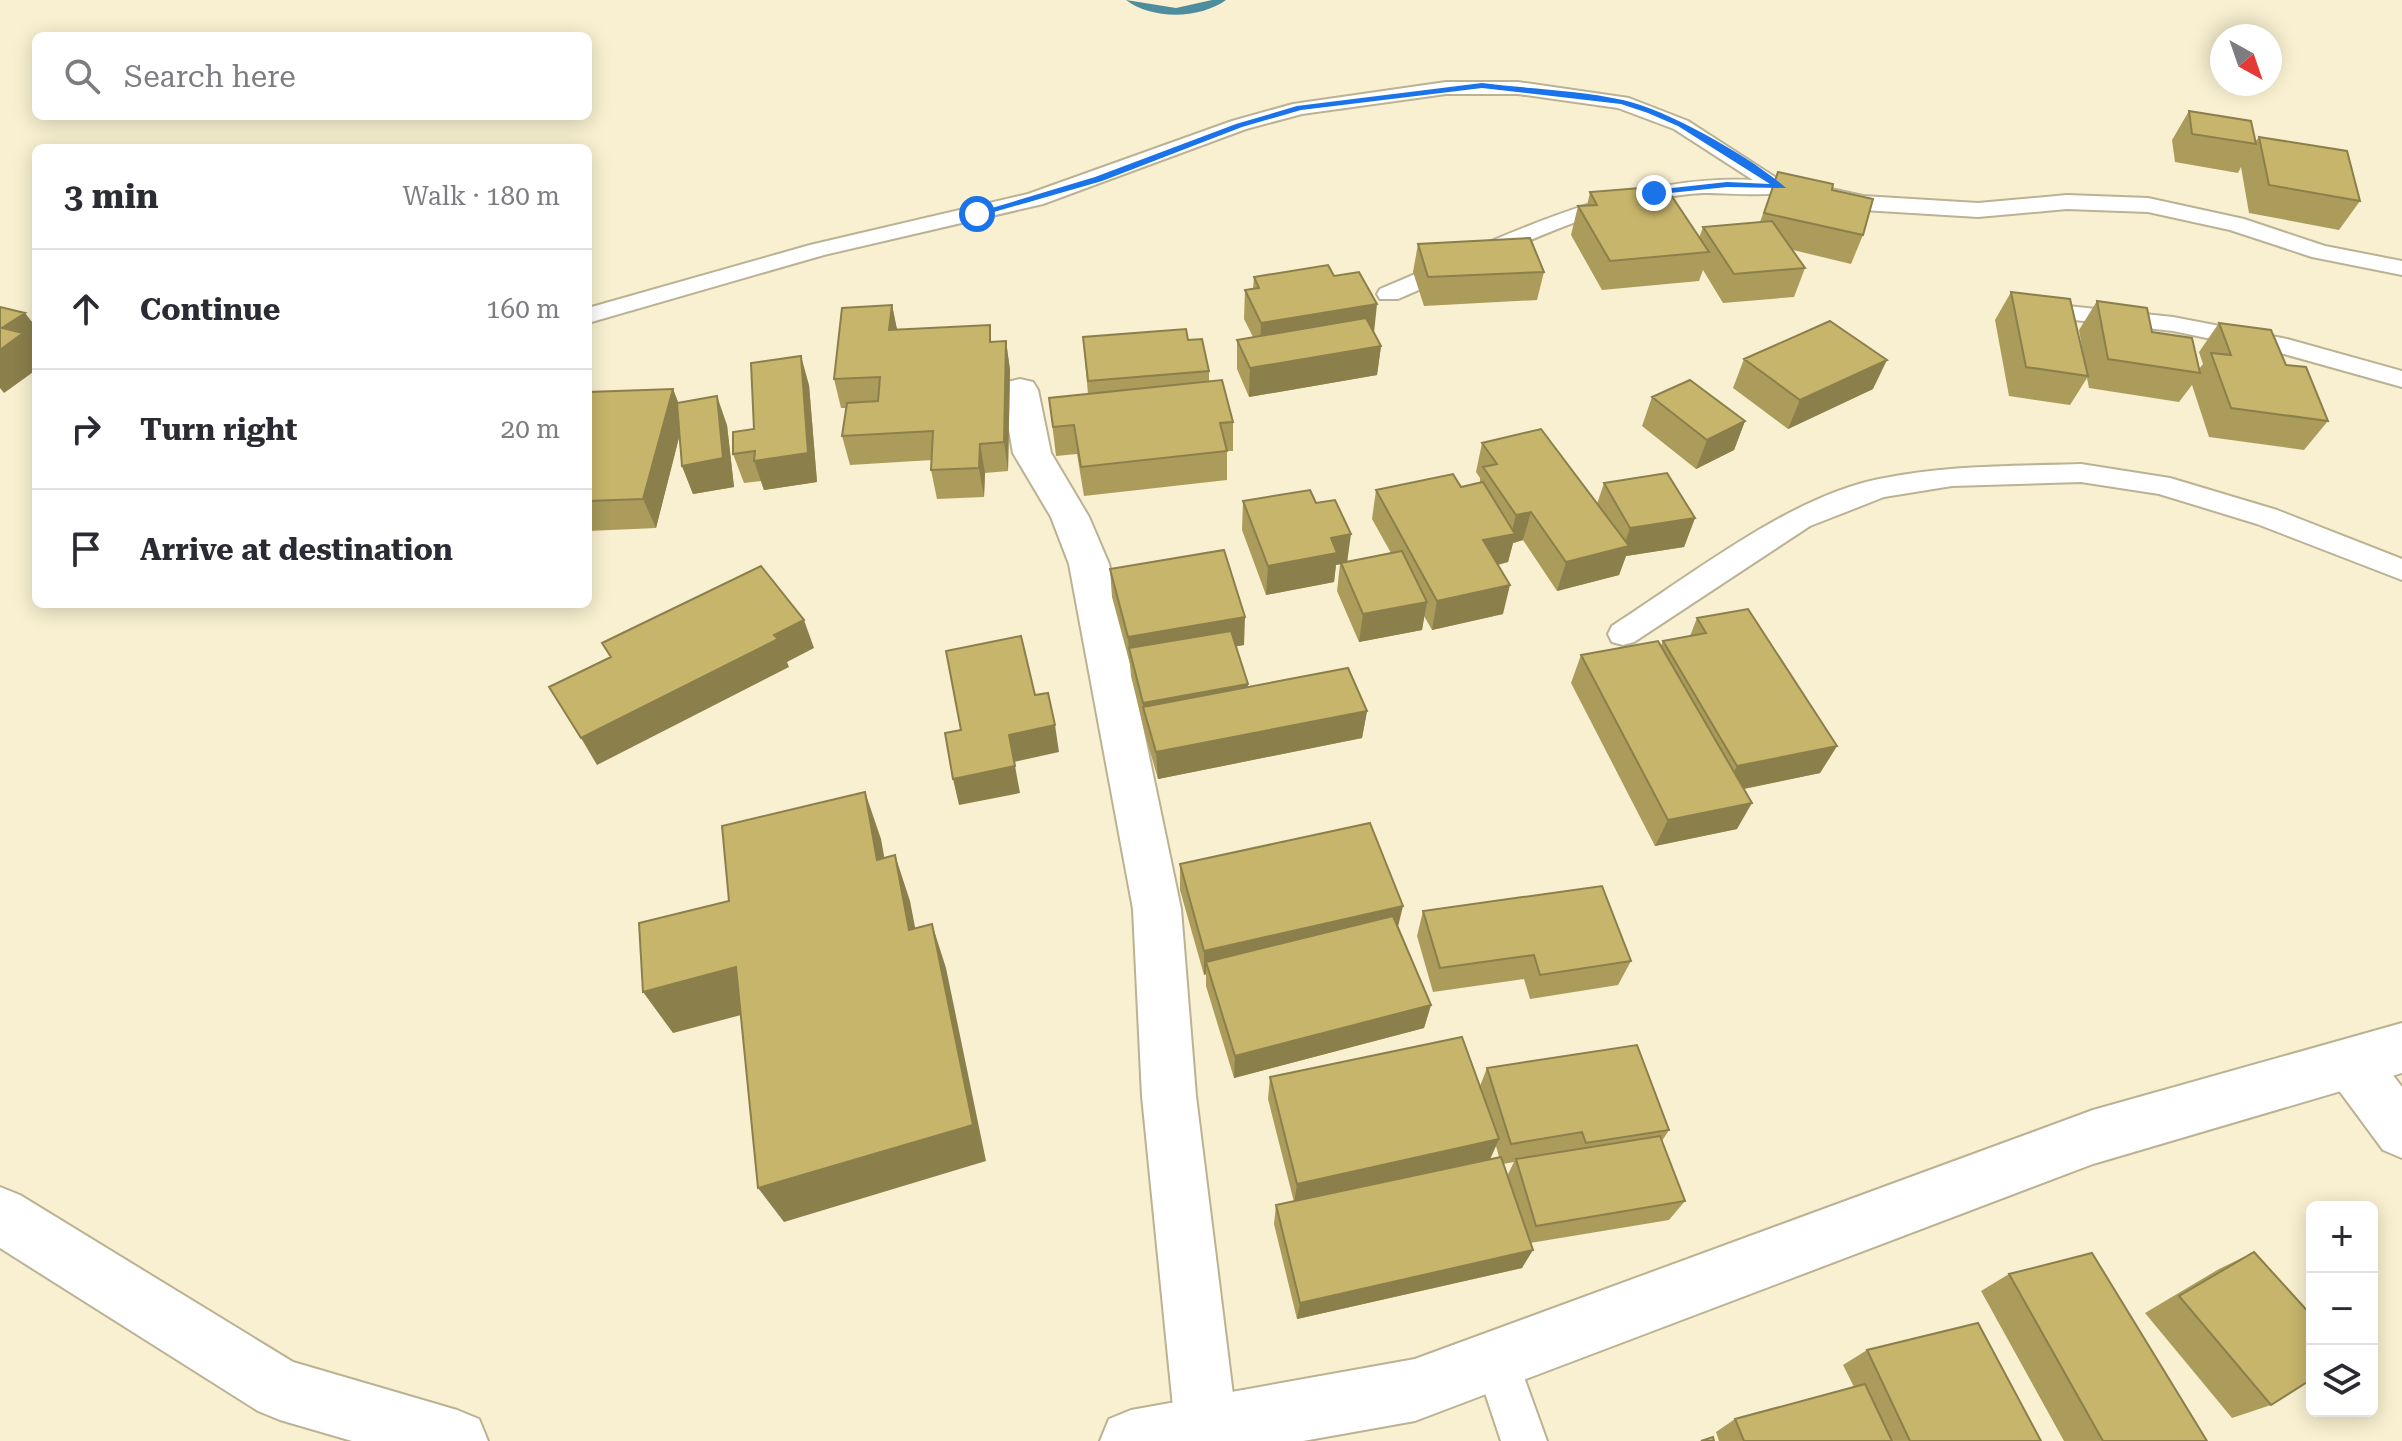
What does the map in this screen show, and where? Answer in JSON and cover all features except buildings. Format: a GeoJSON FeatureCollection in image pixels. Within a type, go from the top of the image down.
{"type":"FeatureCollection","features":[{"type":"Feature","properties":{"kind":"street"},"geometry":{"type":"LineString","coordinates":[[1020,390],[1032,453],[1070,517],[1089,564],[1157,909],[1169,1096],[1206,1427]]}},
{"type":"Feature","properties":{"kind":"street"},"geometry":{"type":"LineString","coordinates":[[1131,1441],[1415,1390],[2093,1137],[2376,1056],[2402,1131]]}},
{"type":"Feature","properties":{"kind":"street"},"geometry":{"type":"LineString","coordinates":[[0,1215],[280,1389],[457,1441]]}},
{"type":"Feature","properties":{"kind":"lane"},"geometry":{"type":"LineString","coordinates":[[592,315],[818,250],[1035,199],[1239,125],[1300,108],[1446,88],[1506,87],[1622,102],[1681,125],[1798,189]]}},
{"type":"Feature","properties":{"kind":"lane"},"geometry":{"type":"LineString","coordinates":[[1389,294],[1575,218],[1654,193],[1727,184],[1798,189],[1863,203],[1978,210],[2067,202],[2148,205],[2236,224],[2320,252],[2402,268]]}},
{"type":"Feature","properties":{"kind":"lane"},"geometry":{"type":"LineString","coordinates":[[2009,307],[2173,324],[2287,347],[2402,379]]}},
{"type":"Feature","properties":{"kind":"lane"},"geometry":{"type":"LineString","coordinates":[[1623,634],[1717,569],[1800,519],[1879,488],[1952,477],[2081,473],[2160,485],[2267,517],[2402,570]]}},
{"type":"Feature","properties":{"kind":"lane"},"geometry":{"type":"LineString","coordinates":[[1496,1360],[1524,1441]]}},
{"type":"Feature","properties":{"kind":"waterway"},"geometry":{"type":"LineString","coordinates":[[1131,0],[1165,11],[1198,8],[1221,0]]}},
{"type":"Feature","properties":{"kind":"route"},"geometry":{"type":"LineString","coordinates":[[977,214],[1098,179],[1239,125],[1300,108],[1379,96],[1482,86],[1622,102],[1651,111],[1681,125],[1781,188],[1727,184],[1654,193]]}}]}
